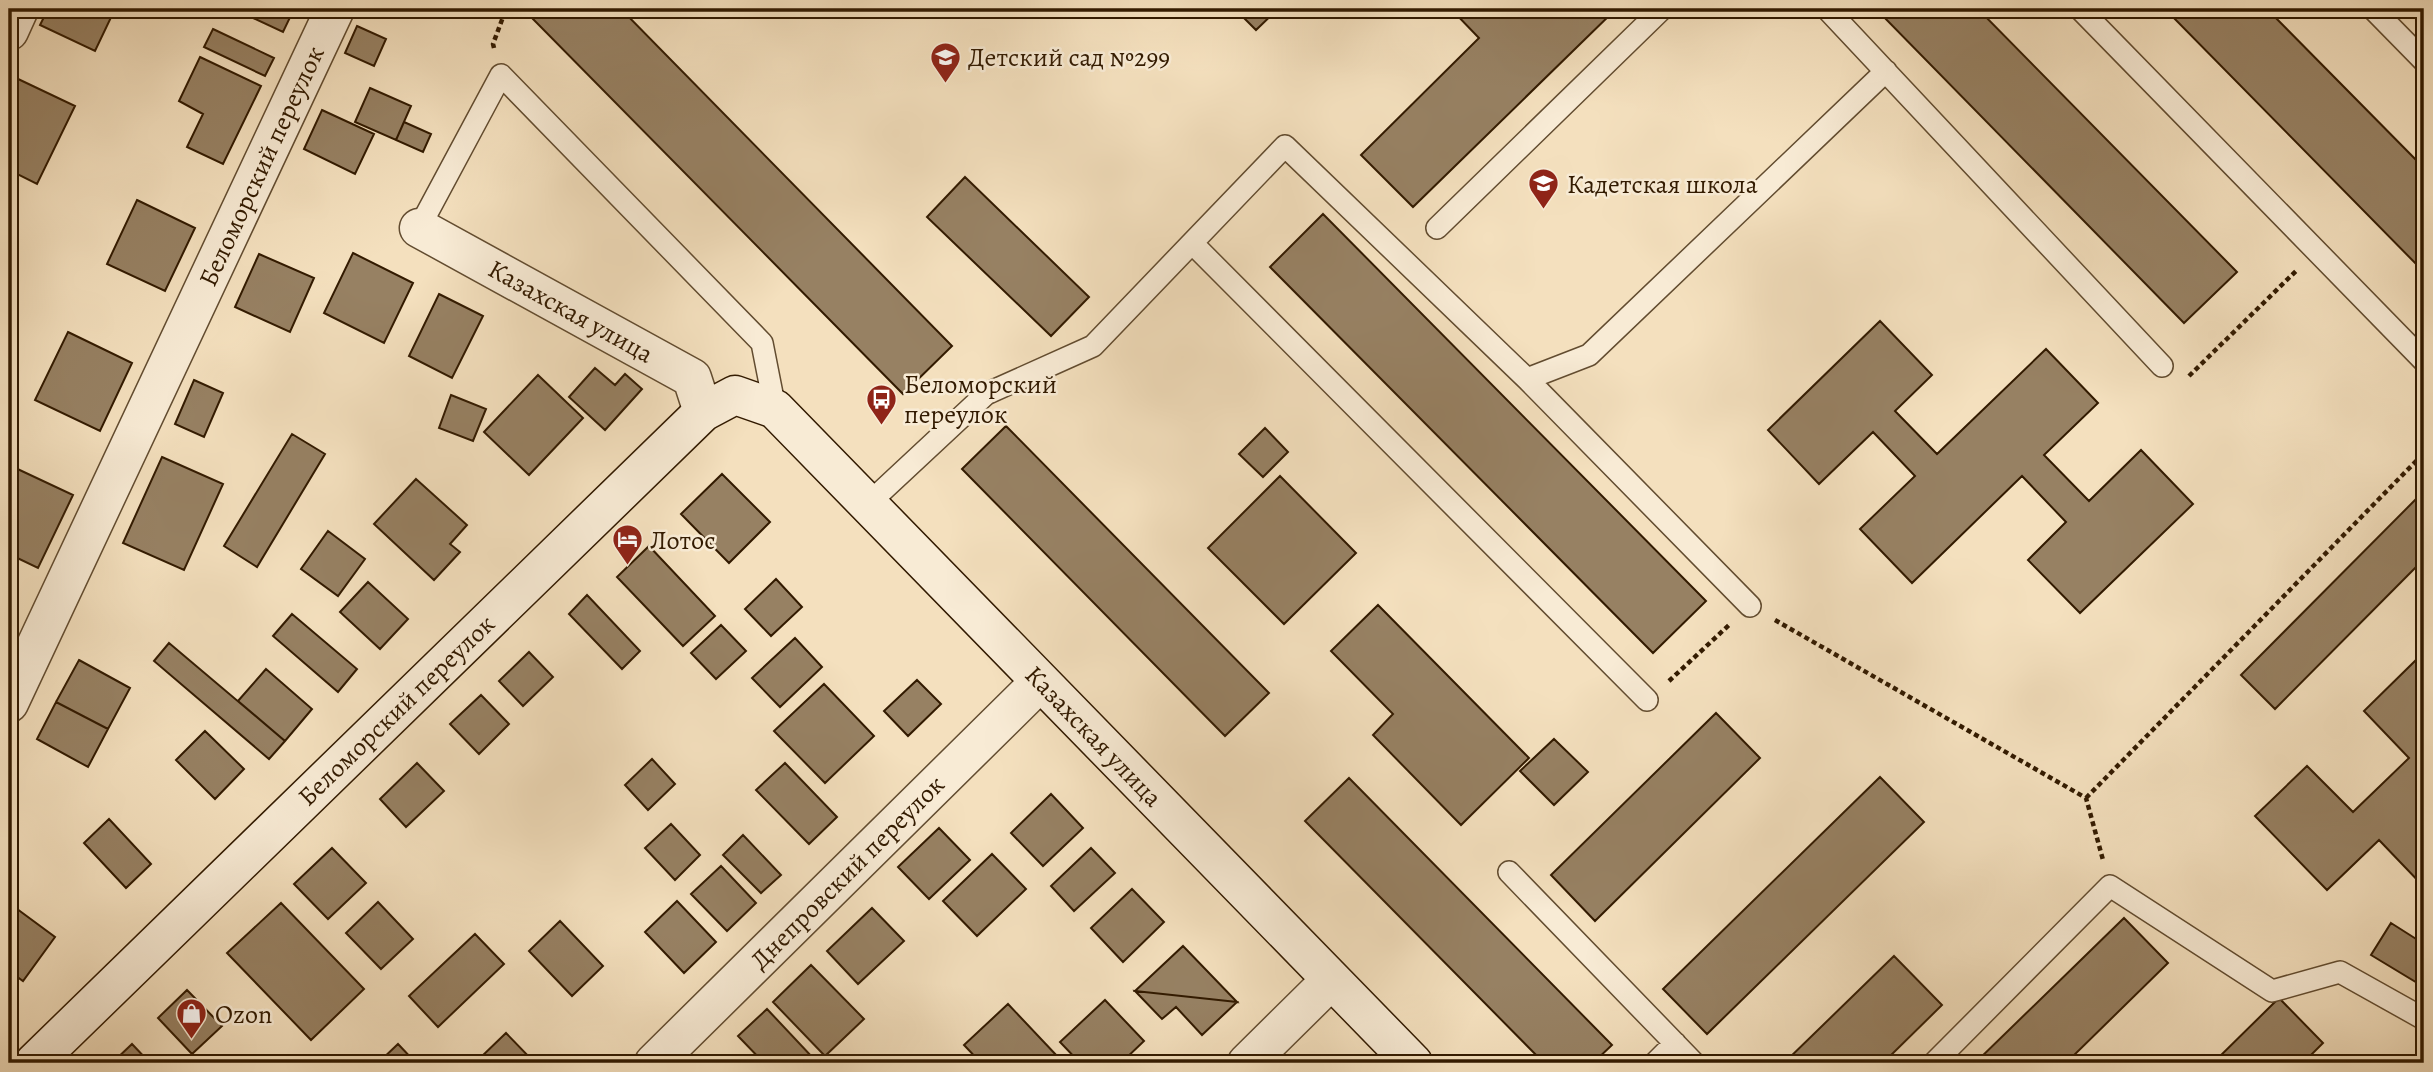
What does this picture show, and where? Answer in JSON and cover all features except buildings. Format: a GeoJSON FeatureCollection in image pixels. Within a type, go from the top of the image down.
{"type":"FeatureCollection","features":[{"type":"Feature","properties":{"kind":"main road"},"geometry":{"type":"LineString","coordinates":[[9,31],[19,9]]}},
{"type":"Feature","properties":{"kind":"main road","name":"Беломорский переулок"},"geometry":{"type":"LineString","coordinates":[[9,704],[335,9]]}},
{"type":"Feature","properties":{"kind":"main road","name":"Казахская улица"},"geometry":{"type":"LineString","coordinates":[[419,228],[692,378],[702,412]]}},
{"type":"Feature","properties":{"kind":"main road","name":"Беломорский переулок"},"geometry":{"type":"LineString","coordinates":[[34,1063],[702,412],[735,396],[775,409]]}},
{"type":"Feature","properties":{"kind":"main road","name":"Казахская улица"},"geometry":{"type":"LineString","coordinates":[[775,409],[1413,1063]]}},
{"type":"Feature","properties":{"kind":"main road","name":"Днепровский переулок"},"geometry":{"type":"LineString","coordinates":[[654,1063],[1041,682]]}},
{"type":"Feature","properties":{"kind":"main road"},"geometry":{"type":"LineString","coordinates":[[1247,1063],[1331,980]]}},
{"type":"Feature","properties":{"kind":"lane"},"geometry":{"type":"LineString","coordinates":[[1437,228],[1662,9]]}},
{"type":"Feature","properties":{"kind":"lane"},"geometry":{"type":"LineString","coordinates":[[1827,9],[2162,366]]}},
{"type":"Feature","properties":{"kind":"lane"},"geometry":{"type":"LineString","coordinates":[[2080,9],[2424,361]]}},
{"type":"Feature","properties":{"kind":"lane"},"geometry":{"type":"LineString","coordinates":[[2373,9],[2424,61]]}},
{"type":"Feature","properties":{"kind":"lane"},"geometry":{"type":"LineString","coordinates":[[1527,379],[1589,355],[1886,71]]}},
{"type":"Feature","properties":{"kind":"lane"},"geometry":{"type":"LineString","coordinates":[[419,228],[501,75],[762,343],[775,409]]}},
{"type":"Feature","properties":{"kind":"lane"},"geometry":{"type":"LineString","coordinates":[[868,504],[986,394],[1093,346],[1285,146],[1527,379],[1750,606]]}},
{"type":"Feature","properties":{"kind":"lane"},"geometry":{"type":"LineString","coordinates":[[1193,244],[1647,701]]}},
{"type":"Feature","properties":{"kind":"lane"},"geometry":{"type":"LineString","coordinates":[[1509,872],[1694,1063]]}},
{"type":"Feature","properties":{"kind":"lane"},"geometry":{"type":"LineString","coordinates":[[1934,1063],[2110,886],[2272,991],[2340,972],[2424,1019]]}},
{"type":"Feature","properties":{"kind":"lane"},"geometry":{"type":"LineString","coordinates":[[1655,1063],[1675,1044]]}},
{"type":"Feature","properties":{"kind":"path"},"geometry":{"type":"LineString","coordinates":[[501,75],[494,44],[506,9]]}},
{"type":"Feature","properties":{"kind":"path"},"geometry":{"type":"LineString","coordinates":[[2162,366],[2182,384],[2316,251]]}},
{"type":"Feature","properties":{"kind":"path"},"geometry":{"type":"LineString","coordinates":[[2086,798],[2424,453]]}},
{"type":"Feature","properties":{"kind":"path"},"geometry":{"type":"LineString","coordinates":[[1647,701],[1750,606],[2086,798],[2110,886]]}},
{"type":"Feature","properties":{"kind":"place","name":"Детский сад №299"},"geometry":{"type":"Point","coordinates":[945,84]}},
{"type":"Feature","properties":{"kind":"place","name":"Кадетская школа"},"geometry":{"type":"Point","coordinates":[1544,211]}},
{"type":"Feature","properties":{"kind":"place","name":"Беломорский переулок"},"geometry":{"type":"Point","coordinates":[881,426]}},
{"type":"Feature","properties":{"kind":"place","name":"Лотос"},"geometry":{"type":"Point","coordinates":[627,567]}},
{"type":"Feature","properties":{"kind":"place","name":"Ozon"},"geometry":{"type":"Point","coordinates":[192,1041]}}]}
